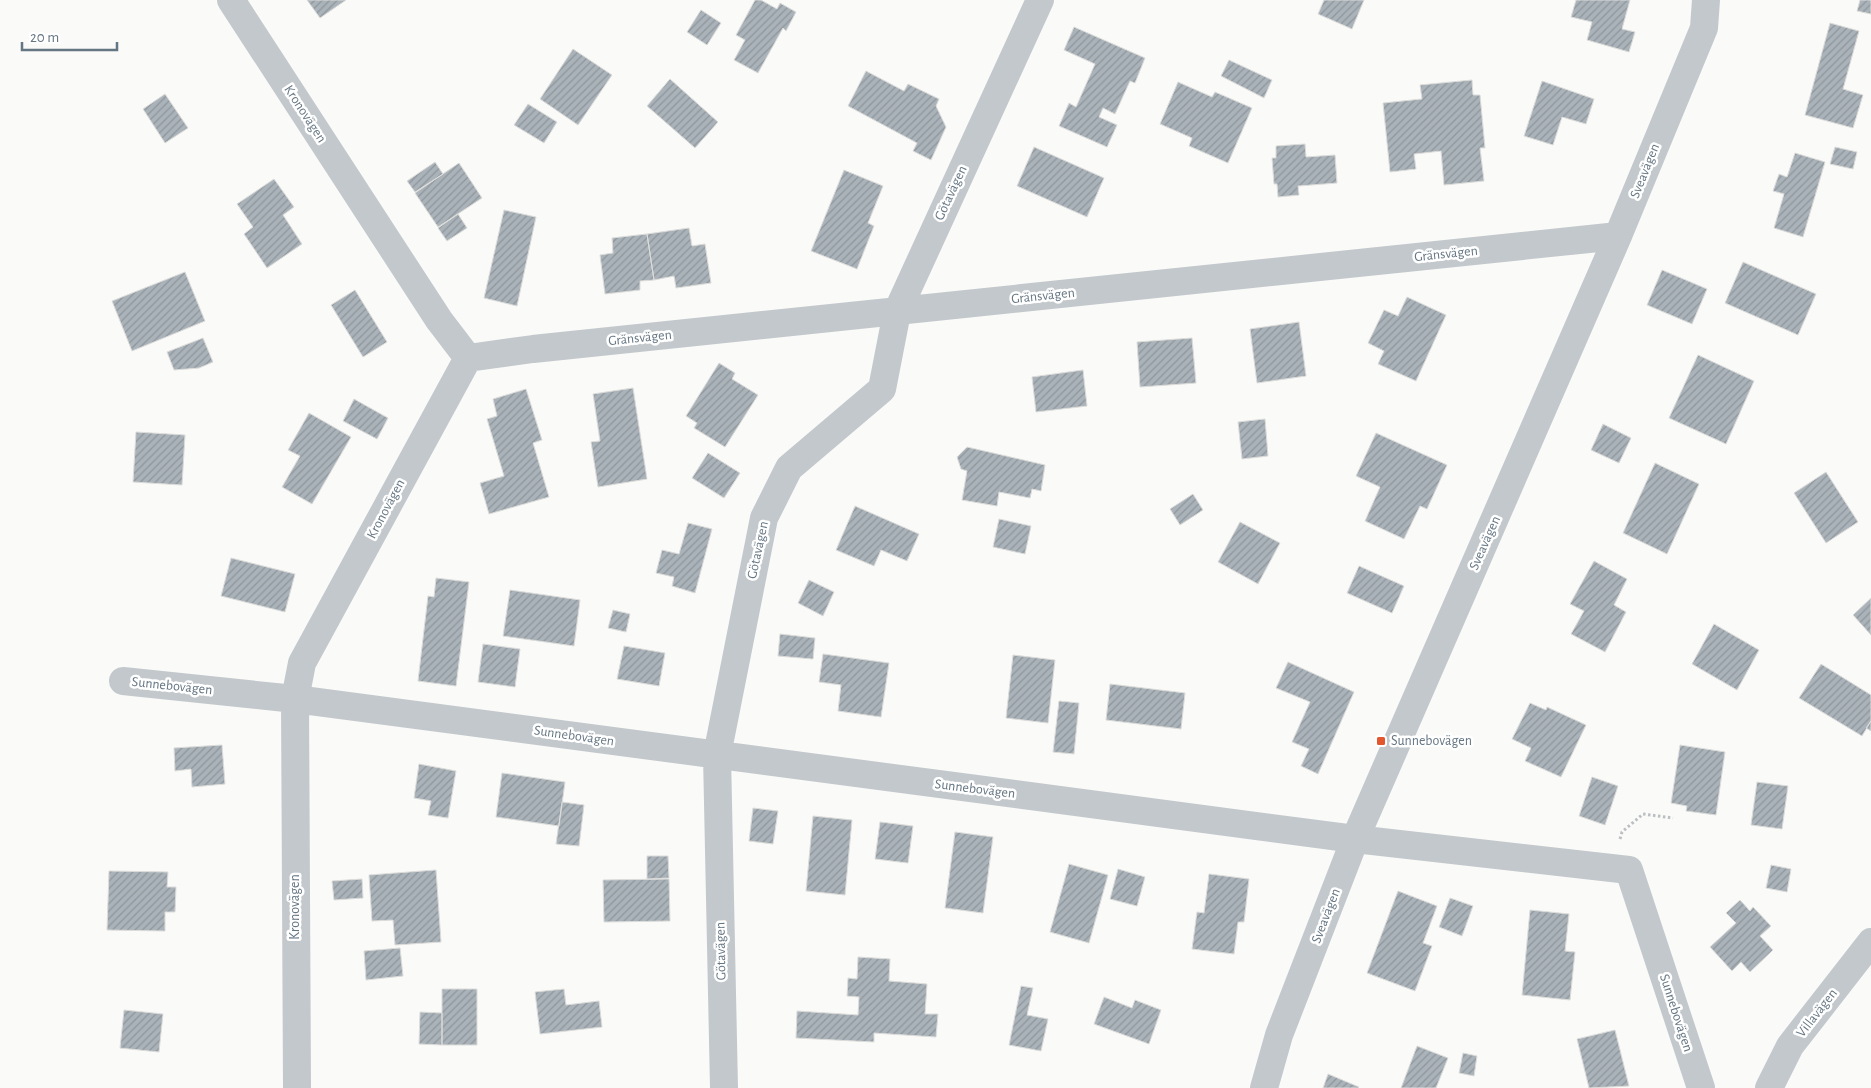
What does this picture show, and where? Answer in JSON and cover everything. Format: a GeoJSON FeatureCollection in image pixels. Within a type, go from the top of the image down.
{"type":"FeatureCollection","features":[{"type":"Feature","properties":{"kind":"street","name":"Kronovägen"},"geometry":{"type":"LineString","coordinates":[[231,0],[439,320],[468,358],[302,663],[295,699],[297,1088]]}},
{"type":"Feature","properties":{"kind":"street","name":"Götavägen"},"geometry":{"type":"LineString","coordinates":[[724,1088],[717,755],[764,518],[789,468],[882,389],[897,312],[1040,0]]}},
{"type":"Feature","properties":{"kind":"street","name":"Sveavägen"},"geometry":{"type":"LineString","coordinates":[[1264,1088],[1279,1035],[1356,839],[1618,236],[1704,28],[1706,0]]}},
{"type":"Feature","properties":{"kind":"street","name":"Gränsvägen"},"geometry":{"type":"LineString","coordinates":[[468,358],[533,349],[1618,236]]}},
{"type":"Feature","properties":{"kind":"street","name":"Sunnebovägen"},"geometry":{"type":"LineString","coordinates":[[123,681],[295,699],[1356,839],[1629,870],[1701,1088]]}},
{"type":"Feature","properties":{"kind":"street","name":"Villavägen"},"geometry":{"type":"LineString","coordinates":[[1769,1088],[1790,1046],[1871,942]]}},
{"type":"Feature","properties":{"kind":"path"},"geometry":{"type":"LineString","coordinates":[[1614,868],[1622,832],[1643,814],[1673,818]]}},
{"type":"Feature","properties":{"kind":"building"},"geometry":{"type":"Polygon","coordinates":[[[307,0],[346,0],[320,18],[307,0]]]}},
{"type":"Feature","properties":{"kind":"building"},"geometry":{"type":"Polygon","coordinates":[[[755,0],[761,0],[777,9],[780,3],[796,12],[786,31],[783,28],[758,73],[734,60],[745,40],[736,35],[755,0]]]}},
{"type":"Feature","properties":{"kind":"building"},"geometry":{"type":"Polygon","coordinates":[[[1324,0],[1364,0],[1352,29],[1318,14],[1324,0]]]}},
{"type":"Feature","properties":{"kind":"building"},"geometry":{"type":"Polygon","coordinates":[[[1576,0],[1630,0],[1622,29],[1635,32],[1629,52],[1587,40],[1592,22],[1571,17],[1576,0]]]}},
{"type":"Feature","properties":{"kind":"building"},"geometry":{"type":"Polygon","coordinates":[[[1860,0],[1871,0],[1871,14],[1857,11],[1860,0]]]}},
{"type":"Feature","properties":{"kind":"building"},"geometry":{"type":"Polygon","coordinates":[[[701,10],[721,23],[707,45],[687,32],[701,10]]]}},
{"type":"Feature","properties":{"kind":"building"},"geometry":{"type":"Polygon","coordinates":[[[1830,23],[1859,31],[1843,89],[1863,95],[1853,128],[1805,115],[1830,23]]]}},
{"type":"Feature","properties":{"kind":"building"},"geometry":{"type":"Polygon","coordinates":[[[1074,27],[1145,58],[1135,83],[1130,81],[1115,114],[1103,108],[1099,117],[1117,125],[1107,147],[1059,126],[1069,103],[1076,107],[1095,64],[1064,50],[1074,27]]]}},
{"type":"Feature","properties":{"kind":"building"},"geometry":{"type":"Polygon","coordinates":[[[573,49],[612,75],[578,125],[540,99],[573,49]]]}},
{"type":"Feature","properties":{"kind":"building"},"geometry":{"type":"Polygon","coordinates":[[[1229,60],[1272,80],[1264,98],[1221,76],[1229,60]]]}},
{"type":"Feature","properties":{"kind":"building"},"geometry":{"type":"Polygon","coordinates":[[[866,71],[904,91],[908,84],[939,99],[936,106],[946,127],[931,160],[913,151],[917,143],[848,106],[866,71]]]}},
{"type":"Feature","properties":{"kind":"building"},"geometry":{"type":"Polygon","coordinates":[[[670,79],[718,122],[695,148],[647,106],[670,79]]]}},
{"type":"Feature","properties":{"kind":"building"},"geometry":{"type":"Polygon","coordinates":[[[1472,80],[1473,95],[1480,95],[1485,148],[1480,148],[1484,181],[1444,185],[1441,151],[1414,154],[1416,169],[1390,172],[1383,103],[1422,99],[1420,85],[1472,80]]]}},
{"type":"Feature","properties":{"kind":"building"},"geometry":{"type":"Polygon","coordinates":[[[1542,81],[1594,99],[1586,124],[1562,117],[1553,145],[1524,136],[1542,81]]]}},
{"type":"Feature","properties":{"kind":"building"},"geometry":{"type":"Polygon","coordinates":[[[1178,82],[1212,97],[1215,92],[1252,108],[1228,163],[1189,146],[1192,138],[1160,124],[1178,82]]]}},
{"type":"Feature","properties":{"kind":"building"},"geometry":{"type":"Polygon","coordinates":[[[165,94],[188,128],[165,143],[143,109],[165,94]]]}},
{"type":"Feature","properties":{"kind":"building"},"geometry":{"type":"Polygon","coordinates":[[[528,104],[557,122],[544,143],[514,125],[528,104]]]}},
{"type":"Feature","properties":{"kind":"building"},"geometry":{"type":"Polygon","coordinates":[[[1305,144],[1306,157],[1335,155],[1337,183],[1298,186],[1299,195],[1278,197],[1277,184],[1274,184],[1272,158],[1276,158],[1276,146],[1305,144]]]}},
{"type":"Feature","properties":{"kind":"building"},"geometry":{"type":"Polygon","coordinates":[[[1034,147],[1104,178],[1087,217],[1017,186],[1034,147]]]}},
{"type":"Feature","properties":{"kind":"building"},"geometry":{"type":"Polygon","coordinates":[[[1835,147],[1857,152],[1853,169],[1830,164],[1835,147]]]}},
{"type":"Feature","properties":{"kind":"building"},"geometry":{"type":"Polygon","coordinates":[[[1795,153],[1825,162],[1803,237],[1774,228],[1784,194],[1773,191],[1779,174],[1787,177],[1795,153]]]}},
{"type":"Feature","properties":{"kind":"building"},"geometry":{"type":"Polygon","coordinates":[[[435,162],[443,174],[415,192],[407,181],[435,162]]]}},
{"type":"Feature","properties":{"kind":"building"},"geometry":{"type":"Polygon","coordinates":[[[459,163],[482,198],[438,227],[415,193],[459,163]]]}},
{"type":"Feature","properties":{"kind":"building"},"geometry":{"type":"Polygon","coordinates":[[[844,170],[883,186],[868,223],[874,226],[857,269],[811,251],[844,170]]]}},
{"type":"Feature","properties":{"kind":"building"},"geometry":{"type":"Polygon","coordinates":[[[274,179],[294,207],[283,215],[302,244],[267,268],[244,234],[253,227],[237,204],[274,179]]]}},
{"type":"Feature","properties":{"kind":"building"},"geometry":{"type":"Polygon","coordinates":[[[504,210],[536,217],[517,306],[484,298],[504,210]]]}},
{"type":"Feature","properties":{"kind":"building"},"geometry":{"type":"Polygon","coordinates":[[[458,214],[467,228],[447,241],[438,228],[458,214]]]}},
{"type":"Feature","properties":{"kind":"building"},"geometry":{"type":"Polygon","coordinates":[[[689,228],[692,246],[705,244],[711,283],[676,288],[674,276],[654,280],[647,234],[689,228]]]}},
{"type":"Feature","properties":{"kind":"building"},"geometry":{"type":"Polygon","coordinates":[[[647,234],[654,280],[640,281],[640,290],[605,294],[600,255],[613,253],[612,238],[647,234]]]}},
{"type":"Feature","properties":{"kind":"building"},"geometry":{"type":"Polygon","coordinates":[[[1743,262],[1816,294],[1798,335],[1725,303],[1743,262]]]}},
{"type":"Feature","properties":{"kind":"building"},"geometry":{"type":"Polygon","coordinates":[[[1662,270],[1707,289],[1692,324],[1647,305],[1662,270]]]}},
{"type":"Feature","properties":{"kind":"building"},"geometry":{"type":"Polygon","coordinates":[[[185,272],[205,321],[132,351],[112,301],[185,272]]]}},
{"type":"Feature","properties":{"kind":"building"},"geometry":{"type":"Polygon","coordinates":[[[355,290],[387,342],[363,357],[331,305],[355,290]]]}},
{"type":"Feature","properties":{"kind":"building"},"geometry":{"type":"Polygon","coordinates":[[[1407,297],[1446,315],[1416,381],[1378,364],[1384,351],[1368,343],[1384,310],[1398,316],[1407,297]]]}},
{"type":"Feature","properties":{"kind":"building"},"geometry":{"type":"Polygon","coordinates":[[[1299,322],[1306,376],[1257,383],[1250,329],[1299,322]]]}},
{"type":"Feature","properties":{"kind":"building"},"geometry":{"type":"Polygon","coordinates":[[[203,338],[213,362],[199,368],[174,370],[167,352],[203,338]]]}},
{"type":"Feature","properties":{"kind":"building"},"geometry":{"type":"Polygon","coordinates":[[[1192,338],[1196,383],[1140,387],[1137,342],[1192,338]]]}},
{"type":"Feature","properties":{"kind":"building"},"geometry":{"type":"Polygon","coordinates":[[[1698,355],[1754,381],[1726,444],[1669,418],[1698,355]]]}},
{"type":"Feature","properties":{"kind":"building"},"geometry":{"type":"Polygon","coordinates":[[[719,363],[735,373],[732,379],[758,395],[725,447],[694,428],[697,423],[686,416],[719,363]]]}},
{"type":"Feature","properties":{"kind":"building"},"geometry":{"type":"Polygon","coordinates":[[[1083,370],[1087,406],[1036,412],[1032,377],[1083,370]]]}},
{"type":"Feature","properties":{"kind":"building"},"geometry":{"type":"Polygon","coordinates":[[[633,388],[647,479],[598,487],[591,442],[600,441],[593,394],[633,388]]]}},
{"type":"Feature","properties":{"kind":"building"},"geometry":{"type":"Polygon","coordinates":[[[526,389],[542,440],[533,443],[549,497],[489,514],[480,483],[504,476],[487,419],[497,416],[493,399],[526,389]]]}},
{"type":"Feature","properties":{"kind":"building"},"geometry":{"type":"Polygon","coordinates":[[[354,399],[388,418],[377,439],[343,421],[354,399]]]}},
{"type":"Feature","properties":{"kind":"building"},"geometry":{"type":"Polygon","coordinates":[[[309,413],[351,437],[312,504],[282,487],[300,456],[288,450],[309,413]]]}},
{"type":"Feature","properties":{"kind":"building"},"geometry":{"type":"Polygon","coordinates":[[[1265,419],[1268,456],[1242,459],[1238,422],[1265,419]]]}},
{"type":"Feature","properties":{"kind":"building"},"geometry":{"type":"Polygon","coordinates":[[[1603,424],[1631,438],[1619,463],[1591,450],[1603,424]]]}},
{"type":"Feature","properties":{"kind":"building"},"geometry":{"type":"Polygon","coordinates":[[[136,432],[185,435],[182,485],[133,482],[136,432]]]}},
{"type":"Feature","properties":{"kind":"building"},"geometry":{"type":"Polygon","coordinates":[[[1376,433],[1447,465],[1427,509],[1420,506],[1404,539],[1365,521],[1380,487],[1356,476],[1376,433]]]}},
{"type":"Feature","properties":{"kind":"building"},"geometry":{"type":"Polygon","coordinates":[[[967,447],[1045,465],[1041,491],[1032,489],[1030,498],[999,492],[997,506],[962,500],[967,471],[961,469],[957,457],[967,447]]]}},
{"type":"Feature","properties":{"kind":"building"},"geometry":{"type":"Polygon","coordinates":[[[708,453],[740,473],[724,498],[692,478],[708,453]]]}},
{"type":"Feature","properties":{"kind":"building"},"geometry":{"type":"Polygon","coordinates":[[[1655,463],[1699,484],[1667,554],[1623,533],[1655,463]]]}},
{"type":"Feature","properties":{"kind":"building"},"geometry":{"type":"Polygon","coordinates":[[[1826,472],[1858,522],[1826,543],[1794,493],[1826,472]]]}},
{"type":"Feature","properties":{"kind":"building"},"geometry":{"type":"Polygon","coordinates":[[[1193,494],[1203,510],[1180,525],[1170,509],[1193,494]]]}},
{"type":"Feature","properties":{"kind":"building"},"geometry":{"type":"Polygon","coordinates":[[[855,506],[919,534],[907,561],[881,550],[874,566],[836,550],[855,506]]]}},
{"type":"Feature","properties":{"kind":"building"},"geometry":{"type":"Polygon","coordinates":[[[999,519],[1031,526],[1025,554],[993,547],[999,519]]]}},
{"type":"Feature","properties":{"kind":"building"},"geometry":{"type":"Polygon","coordinates":[[[1240,522],[1280,543],[1258,584],[1218,562],[1240,522]]]}},
{"type":"Feature","properties":{"kind":"building"},"geometry":{"type":"Polygon","coordinates":[[[688,523],[712,529],[695,593],[672,586],[674,577],[656,573],[662,550],[679,554],[688,523]]]}},
{"type":"Feature","properties":{"kind":"building"},"geometry":{"type":"Polygon","coordinates":[[[231,558],[295,574],[285,612],[221,596],[231,558]]]}},
{"type":"Feature","properties":{"kind":"building"},"geometry":{"type":"Polygon","coordinates":[[[1594,561],[1627,579],[1614,605],[1626,612],[1605,652],[1571,634],[1584,611],[1570,604],[1594,561]]]}},
{"type":"Feature","properties":{"kind":"building"},"geometry":{"type":"Polygon","coordinates":[[[1359,566],[1404,586],[1392,613],[1347,593],[1359,566]]]}},
{"type":"Feature","properties":{"kind":"building"},"geometry":{"type":"Polygon","coordinates":[[[436,578],[469,582],[456,686],[418,681],[428,596],[434,597],[436,578]]]}},
{"type":"Feature","properties":{"kind":"building"},"geometry":{"type":"Polygon","coordinates":[[[809,580],[834,592],[823,616],[798,603],[809,580]]]}},
{"type":"Feature","properties":{"kind":"building"},"geometry":{"type":"Polygon","coordinates":[[[510,590],[580,600],[574,646],[503,636],[510,590]]]}},
{"type":"Feature","properties":{"kind":"building"},"geometry":{"type":"Polygon","coordinates":[[[1871,598],[1871,635],[1853,615],[1871,598]]]}},
{"type":"Feature","properties":{"kind":"building"},"geometry":{"type":"Polygon","coordinates":[[[613,610],[630,614],[626,632],[608,628],[613,610]]]}},
{"type":"Feature","properties":{"kind":"building"},"geometry":{"type":"Polygon","coordinates":[[[1714,624],[1759,650],[1737,690],[1692,664],[1714,624]]]}},
{"type":"Feature","properties":{"kind":"building"},"geometry":{"type":"Polygon","coordinates":[[[780,634],[815,638],[813,659],[778,656],[780,634]]]}},
{"type":"Feature","properties":{"kind":"building"},"geometry":{"type":"Polygon","coordinates":[[[483,644],[520,649],[515,687],[478,682],[483,644]]]}},
{"type":"Feature","properties":{"kind":"building"},"geometry":{"type":"Polygon","coordinates":[[[624,646],[665,653],[659,686],[617,679],[624,646]]]}},
{"type":"Feature","properties":{"kind":"building"},"geometry":{"type":"Polygon","coordinates":[[[823,654],[889,663],[881,717],[838,711],[841,685],[819,682],[823,654]]]}},
{"type":"Feature","properties":{"kind":"building"},"geometry":{"type":"Polygon","coordinates":[[[1013,655],[1055,660],[1048,723],[1006,718],[1013,655]]]}},
{"type":"Feature","properties":{"kind":"building"},"geometry":{"type":"Polygon","coordinates":[[[1288,662],[1354,692],[1318,774],[1301,766],[1309,749],[1292,742],[1310,702],[1276,688],[1288,662]]]}},
{"type":"Feature","properties":{"kind":"building"},"geometry":{"type":"Polygon","coordinates":[[[1821,664],[1871,695],[1871,721],[1862,736],[1799,698],[1821,664]]]}},
{"type":"Feature","properties":{"kind":"building"},"geometry":{"type":"Polygon","coordinates":[[[1110,684],[1185,693],[1181,729],[1106,720],[1110,684]]]}},
{"type":"Feature","properties":{"kind":"building"},"geometry":{"type":"Polygon","coordinates":[[[1059,701],[1079,703],[1074,754],[1053,752],[1059,701]]]}},
{"type":"Feature","properties":{"kind":"building"},"geometry":{"type":"Polygon","coordinates":[[[1530,703],[1546,710],[1547,707],[1586,725],[1561,777],[1525,761],[1531,748],[1512,739],[1530,703]]]}},
{"type":"Feature","properties":{"kind":"building"},"geometry":{"type":"Polygon","coordinates":[[[1871,721],[1871,731],[1866,728],[1871,721]]]}},
{"type":"Feature","properties":{"kind":"building"},"geometry":{"type":"Polygon","coordinates":[[[222,745],[225,784],[192,787],[191,769],[175,771],[174,748],[222,745]]]}},
{"type":"Feature","properties":{"kind":"building"},"geometry":{"type":"Polygon","coordinates":[[[1680,745],[1725,752],[1716,815],[1686,811],[1687,806],[1671,803],[1680,745]]]}},
{"type":"Feature","properties":{"kind":"building"},"geometry":{"type":"Polygon","coordinates":[[[419,764],[456,771],[448,818],[428,815],[431,801],[414,798],[419,764]]]}},
{"type":"Feature","properties":{"kind":"building"},"geometry":{"type":"Polygon","coordinates":[[[502,773],[565,782],[559,826],[496,817],[502,773]]]}},
{"type":"Feature","properties":{"kind":"building"},"geometry":{"type":"Polygon","coordinates":[[[1592,777],[1618,786],[1605,825],[1579,816],[1592,777]]]}},
{"type":"Feature","properties":{"kind":"building"},"geometry":{"type":"Polygon","coordinates":[[[1757,782],[1788,786],[1782,829],[1751,825],[1757,782]]]}},
{"type":"Feature","properties":{"kind":"building"},"geometry":{"type":"Polygon","coordinates":[[[562,802],[584,805],[579,846],[556,844],[562,802]]]}},
{"type":"Feature","properties":{"kind":"building"},"geometry":{"type":"Polygon","coordinates":[[[753,808],[778,811],[773,844],[749,841],[753,808]]]}},
{"type":"Feature","properties":{"kind":"building"},"geometry":{"type":"Polygon","coordinates":[[[813,816],[852,820],[845,895],[806,891],[813,816]]]}},
{"type":"Feature","properties":{"kind":"building"},"geometry":{"type":"Polygon","coordinates":[[[880,822],[913,826],[908,863],[875,859],[880,822]]]}},
{"type":"Feature","properties":{"kind":"building"},"geometry":{"type":"Polygon","coordinates":[[[955,832],[993,837],[983,913],[945,908],[955,832]]]}},
{"type":"Feature","properties":{"kind":"building"},"geometry":{"type":"Polygon","coordinates":[[[647,856],[668,856],[669,878],[647,879],[647,856]]]}},
{"type":"Feature","properties":{"kind":"building"},"geometry":{"type":"Polygon","coordinates":[[[1069,864],[1108,875],[1089,943],[1050,932],[1069,864]]]}},
{"type":"Feature","properties":{"kind":"building"},"geometry":{"type":"Polygon","coordinates":[[[1771,865],[1791,869],[1787,892],[1766,888],[1771,865]]]}},
{"type":"Feature","properties":{"kind":"building"},"geometry":{"type":"Polygon","coordinates":[[[1118,869],[1145,877],[1137,906],[1110,899],[1118,869]]]}},
{"type":"Feature","properties":{"kind":"building"},"geometry":{"type":"Polygon","coordinates":[[[436,870],[441,942],[395,945],[393,920],[372,921],[369,875],[436,870]]]}},
{"type":"Feature","properties":{"kind":"building"},"geometry":{"type":"Polygon","coordinates":[[[109,871],[168,872],[167,887],[176,887],[175,912],[165,912],[165,931],[107,930],[109,871]]]}},
{"type":"Feature","properties":{"kind":"building"},"geometry":{"type":"Polygon","coordinates":[[[1209,874],[1249,879],[1244,922],[1238,922],[1234,954],[1192,949],[1197,912],[1204,913],[1209,874]]]}},
{"type":"Feature","properties":{"kind":"building"},"geometry":{"type":"Polygon","coordinates":[[[362,879],[363,898],[334,900],[332,881],[362,879]]]}},
{"type":"Feature","properties":{"kind":"building"},"geometry":{"type":"Polygon","coordinates":[[[669,879],[670,921],[604,922],[603,880],[669,879]]]}},
{"type":"Feature","properties":{"kind":"building"},"geometry":{"type":"Polygon","coordinates":[[[1398,891],[1437,906],[1423,943],[1432,946],[1415,991],[1367,973],[1398,891]]]}},
{"type":"Feature","properties":{"kind":"building"},"geometry":{"type":"Polygon","coordinates":[[[1450,898],[1473,906],[1462,936],[1439,927],[1450,898]]]}},
{"type":"Feature","properties":{"kind":"building"},"geometry":{"type":"Polygon","coordinates":[[[1740,900],[1750,911],[1753,907],[1771,926],[1760,936],[1773,950],[1750,972],[1741,962],[1732,971],[1710,947],[1736,923],[1726,913],[1740,900]]]}},
{"type":"Feature","properties":{"kind":"building"},"geometry":{"type":"Polygon","coordinates":[[[1530,910],[1569,914],[1565,951],[1575,952],[1570,1000],[1522,995],[1530,910]]]}},
{"type":"Feature","properties":{"kind":"building"},"geometry":{"type":"Polygon","coordinates":[[[400,948],[403,976],[366,980],[364,951],[400,948]]]}},
{"type":"Feature","properties":{"kind":"building"},"geometry":{"type":"Polygon","coordinates":[[[858,957],[890,959],[889,981],[927,984],[925,1014],[938,1014],[936,1037],[874,1033],[874,1042],[796,1038],[797,1011],[858,1015],[859,997],[847,996],[848,978],[857,979],[858,957]]]}},
{"type":"Feature","properties":{"kind":"building"},"geometry":{"type":"Polygon","coordinates":[[[1021,986],[1033,988],[1027,1015],[1048,1019],[1041,1051],[1009,1045],[1021,986]]]}},
{"type":"Feature","properties":{"kind":"building"},"geometry":{"type":"Polygon","coordinates":[[[442,989],[477,989],[477,1045],[442,1045],[442,989]]]}},
{"type":"Feature","properties":{"kind":"building"},"geometry":{"type":"Polygon","coordinates":[[[564,989],[566,1005],[599,1001],[602,1027],[540,1034],[535,992],[564,989]]]}},
{"type":"Feature","properties":{"kind":"building"},"geometry":{"type":"Polygon","coordinates":[[[1104,997],[1132,1008],[1135,1000],[1161,1010],[1149,1044],[1094,1024],[1104,997]]]}},
{"type":"Feature","properties":{"kind":"building"},"geometry":{"type":"Polygon","coordinates":[[[124,1010],[163,1014],[159,1052],[120,1048],[124,1010]]]}},
{"type":"Feature","properties":{"kind":"building"},"geometry":{"type":"Polygon","coordinates":[[[420,1012],[442,1013],[442,1045],[419,1044],[420,1012]]]}},
{"type":"Feature","properties":{"kind":"building"},"geometry":{"type":"Polygon","coordinates":[[[1615,1030],[1629,1086],[1589,1088],[1577,1039],[1615,1030]]]}},
{"type":"Feature","properties":{"kind":"building"},"geometry":{"type":"Polygon","coordinates":[[[1417,1046],[1448,1058],[1436,1088],[1401,1088],[1417,1046]]]}},
{"type":"Feature","properties":{"kind":"building"},"geometry":{"type":"Polygon","coordinates":[[[1463,1053],[1477,1056],[1474,1076],[1459,1073],[1463,1053]]]}},
{"type":"Feature","properties":{"kind":"building"},"geometry":{"type":"Polygon","coordinates":[[[1328,1074],[1359,1087],[1323,1088],[1328,1074]]]}},
{"type":"Feature","properties":{"kind":"place","name":"Sunnebovägen"},"geometry":{"type":"Point","coordinates":[1381,741]}}]}
